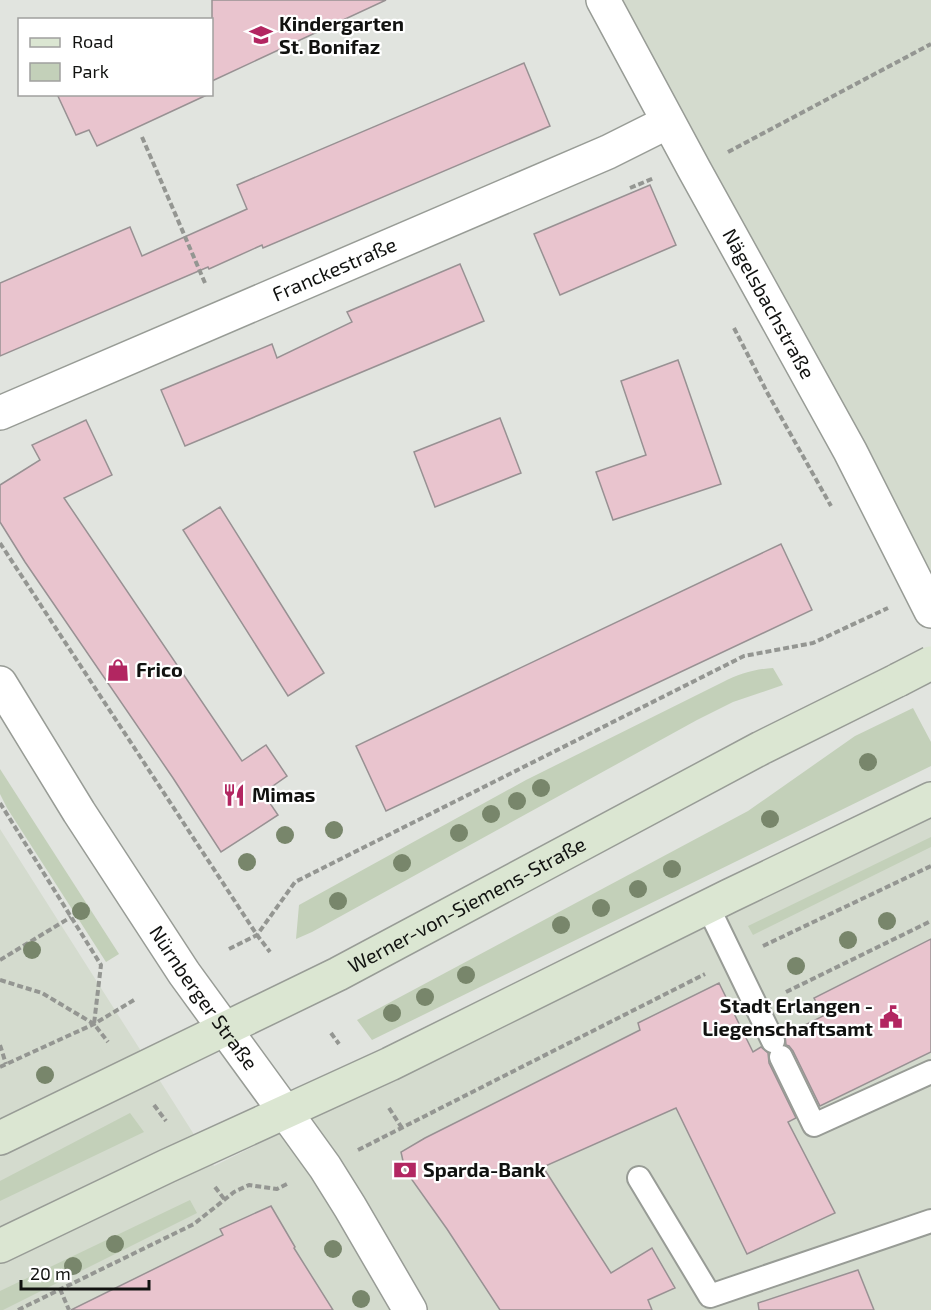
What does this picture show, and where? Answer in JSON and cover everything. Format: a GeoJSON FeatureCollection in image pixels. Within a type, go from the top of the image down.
{"type":"FeatureCollection","features":[{"type":"Feature","properties":{"kind":"main road","name":"Werner-von-Siemens-Straße"},"geometry":{"type":"LineString","coordinates":[[0,1138],[348,968],[761,748],[931,663]]}},
{"type":"Feature","properties":{"kind":"main road"},"geometry":{"type":"LineString","coordinates":[[0,1246],[167,1166],[390,1064],[931,799]]}},
{"type":"Feature","properties":{"kind":"street","name":"Nägelsbachstraße"},"geometry":{"type":"LineString","coordinates":[[603,0],[694,170],[850,451],[931,611]]}},
{"type":"Feature","properties":{"kind":"street","name":"Franckestraße"},"geometry":{"type":"LineString","coordinates":[[0,413],[586,162],[668,122]]}},
{"type":"Feature","properties":{"kind":"street","name":"Nürnberger Straße"},"geometry":{"type":"LineString","coordinates":[[0,683],[102,848],[184,974],[325,1167],[410,1310]]}},
{"type":"Feature","properties":{"kind":"lane"},"geometry":{"type":"LineString","coordinates":[[708,907],[814,1125],[931,1072]]}},
{"type":"Feature","properties":{"kind":"lane"},"geometry":{"type":"LineString","coordinates":[[639,1179],[710,1296],[931,1221]]}},
{"type":"Feature","properties":{"kind":"path"},"geometry":{"type":"LineString","coordinates":[[694,170],[931,44]]}},
{"type":"Feature","properties":{"kind":"path"},"geometry":{"type":"LineString","coordinates":[[142,137],[208,290]]}},
{"type":"Feature","properties":{"kind":"path"},"geometry":{"type":"LineString","coordinates":[[0,543],[256,935],[270,952]]}},
{"type":"Feature","properties":{"kind":"path"},"geometry":{"type":"LineString","coordinates":[[229,949],[256,935],[295,882],[744,656],[813,643],[879,613]]}},
{"type":"Feature","properties":{"kind":"path"},"geometry":{"type":"LineString","coordinates":[[0,803],[101,965],[94,1024]]}},
{"type":"Feature","properties":{"kind":"path"},"geometry":{"type":"LineString","coordinates":[[18,1310],[194,1224],[234,1192],[249,1185],[277,1189],[325,1167],[734,960],[931,866]]}},
{"type":"Feature","properties":{"kind":"path"},"geometry":{"type":"LineString","coordinates":[[0,960],[71,916]]}},
{"type":"Feature","properties":{"kind":"path"},"geometry":{"type":"LineString","coordinates":[[756,1006],[931,921]]}},
{"type":"Feature","properties":{"kind":"path"},"geometry":{"type":"LineString","coordinates":[[0,980],[42,993],[94,1024],[114,1050]]}},
{"type":"Feature","properties":{"kind":"path"},"geometry":{"type":"LineString","coordinates":[[0,1067],[94,1024],[134,1000]]}},
{"type":"Feature","properties":{"kind":"path"},"geometry":{"type":"LineString","coordinates":[[0,1045],[6,1064]]}},
{"type":"Feature","properties":{"kind":"path"},"geometry":{"type":"LineString","coordinates":[[152,1102],[166,1121]]}},
{"type":"Feature","properties":{"kind":"path"},"geometry":{"type":"LineString","coordinates":[[389,1108],[402,1128]]}},
{"type":"Feature","properties":{"kind":"path"},"geometry":{"type":"LineString","coordinates":[[215,1187],[225,1200]]}},
{"type":"Feature","properties":{"kind":"path"},"geometry":{"type":"LineString","coordinates":[[60,1289],[69,1310]]}},
{"type":"Feature","properties":{"kind":"shaded area"},"geometry":{"type":"Polygon","coordinates":[[[608,0],[931,0],[931,602],[608,0]]]}},
{"type":"Feature","properties":{"kind":"shaded area"},"geometry":{"type":"Polygon","coordinates":[[[931,812],[931,1310],[0,1310],[0,829],[214,1166],[931,812]]]}},
{"type":"Feature","properties":{"kind":"green space"},"geometry":{"type":"Polygon","coordinates":[[[773,668],[783,685],[733,702],[697,720],[296,939],[299,905],[526,780],[729,679],[753,671],[773,668]]]}},
{"type":"Feature","properties":{"kind":"green space"},"geometry":{"type":"Polygon","coordinates":[[[913,708],[931,742],[931,766],[372,1040],[357,1020],[748,811],[855,736],[913,708]]]}},
{"type":"Feature","properties":{"kind":"green space"},"geometry":{"type":"Polygon","coordinates":[[[0,769],[119,954],[106,962],[7,808],[0,794],[0,769]]]}},
{"type":"Feature","properties":{"kind":"green space"},"geometry":{"type":"Polygon","coordinates":[[[931,837],[931,847],[753,935],[748,926],[931,837]]]}},
{"type":"Feature","properties":{"kind":"green space"},"geometry":{"type":"Polygon","coordinates":[[[130,1113],[144,1132],[0,1201],[0,1181],[130,1113]]]}},
{"type":"Feature","properties":{"kind":"green space"},"geometry":{"type":"Polygon","coordinates":[[[190,1200],[197,1213],[0,1310],[0,1291],[190,1200]]]}},
{"type":"Feature","properties":{"kind":"building","name":"Kindergarten St. Bonifaz"},"geometry":{"type":"Polygon","coordinates":[[[212,0],[386,0],[213,81],[212,0]]]}},
{"type":"Feature","properties":{"kind":"building"},"geometry":{"type":"Polygon","coordinates":[[[524,63],[550,126],[263,248],[262,245],[209,269],[208,267],[0,356],[0,283],[130,227],[142,256],[247,209],[237,185],[524,63]]]}},
{"type":"Feature","properties":{"kind":"building"},"geometry":{"type":"Polygon","coordinates":[[[58,96],[205,96],[97,146],[89,130],[76,135],[58,96]]]}},
{"type":"Feature","properties":{"kind":"building"},"geometry":{"type":"Polygon","coordinates":[[[650,185],[676,245],[560,295],[534,234],[650,185]]]}},
{"type":"Feature","properties":{"kind":"building"},"geometry":{"type":"Polygon","coordinates":[[[460,264],[484,321],[185,446],[161,390],[272,344],[277,358],[352,322],[347,312],[460,264]]]}},
{"type":"Feature","properties":{"kind":"building"},"geometry":{"type":"Polygon","coordinates":[[[678,360],[721,484],[613,520],[596,472],[646,455],[621,381],[678,360]]]}},
{"type":"Feature","properties":{"kind":"building"},"geometry":{"type":"Polygon","coordinates":[[[500,418],[521,473],[435,507],[414,452],[500,418]]]}},
{"type":"Feature","properties":{"kind":"building"},"geometry":{"type":"Polygon","coordinates":[[[86,420],[112,475],[64,498],[242,761],[266,745],[287,776],[263,793],[278,815],[221,852],[0,522],[0,485],[40,460],[32,445],[86,420]]]}},
{"type":"Feature","properties":{"kind":"building"},"geometry":{"type":"Polygon","coordinates":[[[220,507],[324,673],[288,696],[183,530],[220,507]]]}},
{"type":"Feature","properties":{"kind":"building"},"geometry":{"type":"Polygon","coordinates":[[[781,544],[812,610],[386,811],[356,746],[781,544]]]}},
{"type":"Feature","properties":{"kind":"building"},"geometry":{"type":"Polygon","coordinates":[[[931,939],[931,1052],[820,1106],[793,1051],[786,1045],[785,1035],[823,1016],[814,998],[931,939]]]}},
{"type":"Feature","properties":{"kind":"building"},"geometry":{"type":"Polygon","coordinates":[[[719,983],[753,1052],[761,1047],[768,1053],[769,1063],[796,1118],[788,1122],[835,1213],[747,1254],[676,1108],[543,1167],[611,1273],[652,1248],[675,1288],[648,1300],[652,1310],[500,1310],[405,1170],[401,1152],[640,1030],[638,1023],[719,983]]]}},
{"type":"Feature","properties":{"kind":"building"},"geometry":{"type":"Polygon","coordinates":[[[271,1206],[333,1310],[71,1310],[223,1235],[220,1229],[271,1206]]]}},
{"type":"Feature","properties":{"kind":"building"},"geometry":{"type":"Polygon","coordinates":[[[858,1270],[874,1310],[759,1310],[758,1303],[858,1270]]]}},
{"type":"Feature","properties":{"kind":"place","name":"Kindergarten St. Bonifaz"},"geometry":{"type":"Point","coordinates":[261,35]}},
{"type":"Feature","properties":{"kind":"place","name":"Frico"},"geometry":{"type":"Point","coordinates":[118,670]}},
{"type":"Feature","properties":{"kind":"place","name":"Mimas"},"geometry":{"type":"Point","coordinates":[234,795]}},
{"type":"Feature","properties":{"kind":"place","name":"Stadt Erlangen - Liegenschaftsamt"},"geometry":{"type":"Point","coordinates":[891,1017]}},
{"type":"Feature","properties":{"kind":"place","name":"Sparda-Bank"},"geometry":{"type":"Point","coordinates":[405,1170]}}]}
